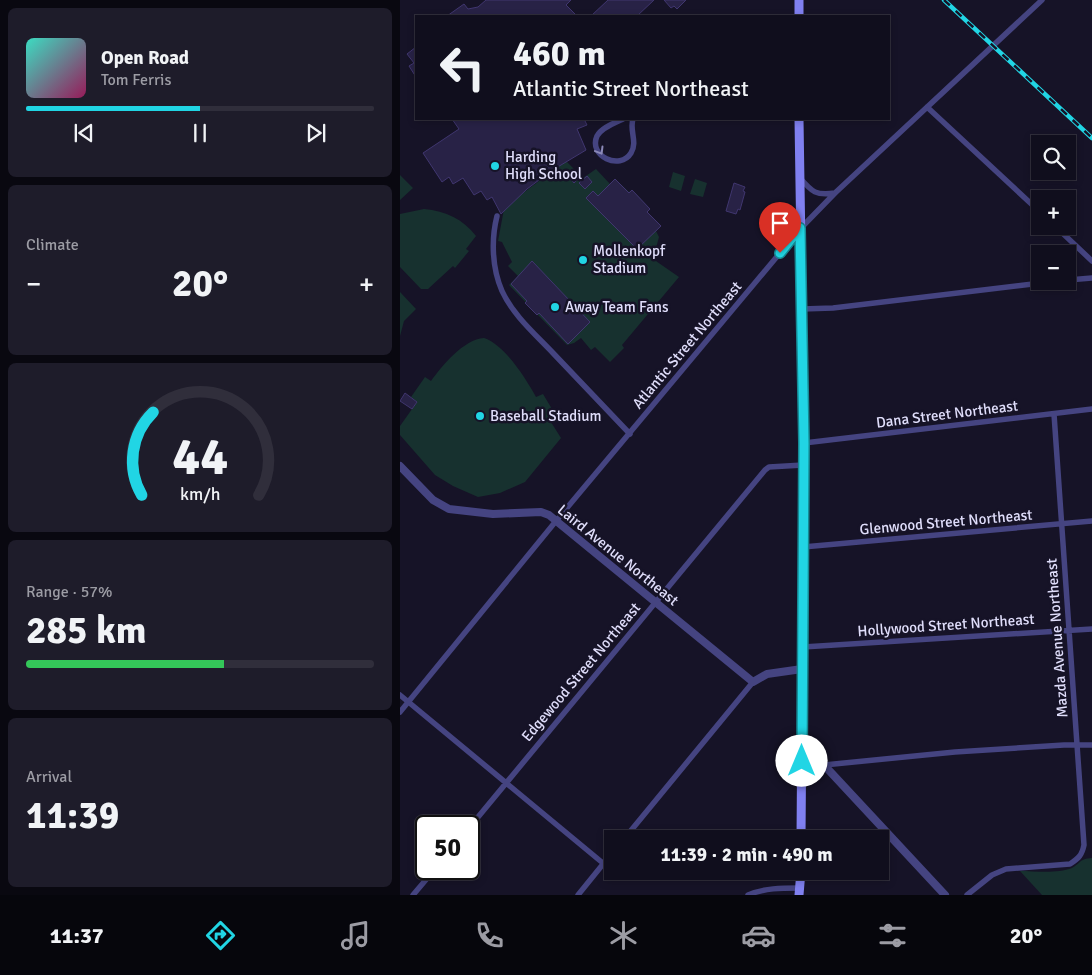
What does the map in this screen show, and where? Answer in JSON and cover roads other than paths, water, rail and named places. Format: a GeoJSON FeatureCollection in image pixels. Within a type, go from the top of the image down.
{"type":"FeatureCollection","features":[{"type":"Feature","properties":{"kind":"main road"},"geometry":{"type":"LineString","coordinates":[[799,0],[799,15]]}},
{"type":"Feature","properties":{"kind":"main road"},"geometry":{"type":"LineString","coordinates":[[799,120],[804,443],[801,830]]}},
{"type":"Feature","properties":{"kind":"street","name":"Atlantic Street Northeast"},"geometry":{"type":"LineString","coordinates":[[400,712],[800,228],[834,193],[1042,0]]}},
{"type":"Feature","properties":{"kind":"street"},"geometry":{"type":"LineString","coordinates":[[928,107],[1031,204]]}},
{"type":"Feature","properties":{"kind":"street"},"geometry":{"type":"LineString","coordinates":[[621,120],[610,125],[598,135],[595,143],[601,156],[606,160],[622,160],[632,152],[635,145],[632,127],[634,120]]}},
{"type":"Feature","properties":{"kind":"street"},"geometry":{"type":"LineString","coordinates":[[800,178],[811,190],[818,194],[834,193]]}},
{"type":"Feature","properties":{"kind":"street"},"geometry":{"type":"LineString","coordinates":[[497,216],[494,232],[494,257],[501,288],[507,300],[524,323],[630,434]]}},
{"type":"Feature","properties":{"kind":"street"},"geometry":{"type":"LineString","coordinates":[[1065,235],[1092,261]]}},
{"type":"Feature","properties":{"kind":"street"},"geometry":{"type":"LineString","coordinates":[[1076,279],[1092,278]]}},
{"type":"Feature","properties":{"kind":"street"},"geometry":{"type":"LineString","coordinates":[[802,309],[833,308],[1031,284]]}},
{"type":"Feature","properties":{"kind":"street","name":"Dana Street Northeast"},"geometry":{"type":"LineString","coordinates":[[804,443],[1092,409]]}},
{"type":"Feature","properties":{"kind":"street","name":"Mazda Avenue Northeast"},"geometry":{"type":"LineString","coordinates":[[967,895],[992,875],[1006,869],[1070,864],[1078,859],[1084,845],[1054,414]]}},
{"type":"Feature","properties":{"kind":"street","name":"Edgewood Street Northeast"},"geometry":{"type":"LineString","coordinates":[[480,815],[765,470],[769,467],[803,465]]}},
{"type":"Feature","properties":{"kind":"street","name":"Laird Avenue Northeast"},"geometry":{"type":"LineString","coordinates":[[400,466],[433,500],[449,509],[493,514],[541,512],[549,515],[753,682]]}},
{"type":"Feature","properties":{"kind":"street","name":"Glenwood Street Northeast"},"geometry":{"type":"LineString","coordinates":[[803,547],[1092,521]]}},
{"type":"Feature","properties":{"kind":"street","name":"Hollywood Street Northeast"},"geometry":{"type":"LineString","coordinates":[[803,647],[1092,629]]}},
{"type":"Feature","properties":{"kind":"street"},"geometry":{"type":"LineString","coordinates":[[631,830],[753,682],[767,674],[802,668]]}},
{"type":"Feature","properties":{"kind":"street"},"geometry":{"type":"LineString","coordinates":[[400,695],[604,864],[578,895]]}},
{"type":"Feature","properties":{"kind":"street"},"geometry":{"type":"LineString","coordinates":[[802,761],[824,765],[956,752],[1092,746]]}},
{"type":"Feature","properties":{"kind":"street"},"geometry":{"type":"LineString","coordinates":[[824,765],[945,895]]}},
{"type":"Feature","properties":{"kind":"street"},"geometry":{"type":"LineString","coordinates":[[413,895],[426,880]]}},
{"type":"Feature","properties":{"kind":"street"},"geometry":{"type":"LineString","coordinates":[[748,895],[760,890],[773,888],[799,891]]}},
{"type":"Feature","properties":{"kind":"railway"},"geometry":{"type":"LineString","coordinates":[[944,0],[1092,138]]}},
{"type":"Feature","properties":{"kind":"place","name":"Harding High School"},"geometry":{"type":"Point","coordinates":[495,166]}},
{"type":"Feature","properties":{"kind":"place","name":"Mollenkopf Stadium"},"geometry":{"type":"Point","coordinates":[583,260]}},
{"type":"Feature","properties":{"kind":"place","name":"Away Team Fans"},"geometry":{"type":"Point","coordinates":[555,307]}},
{"type":"Feature","properties":{"kind":"place","name":"Baseball Stadium"},"geometry":{"type":"Point","coordinates":[480,416]}}]}
